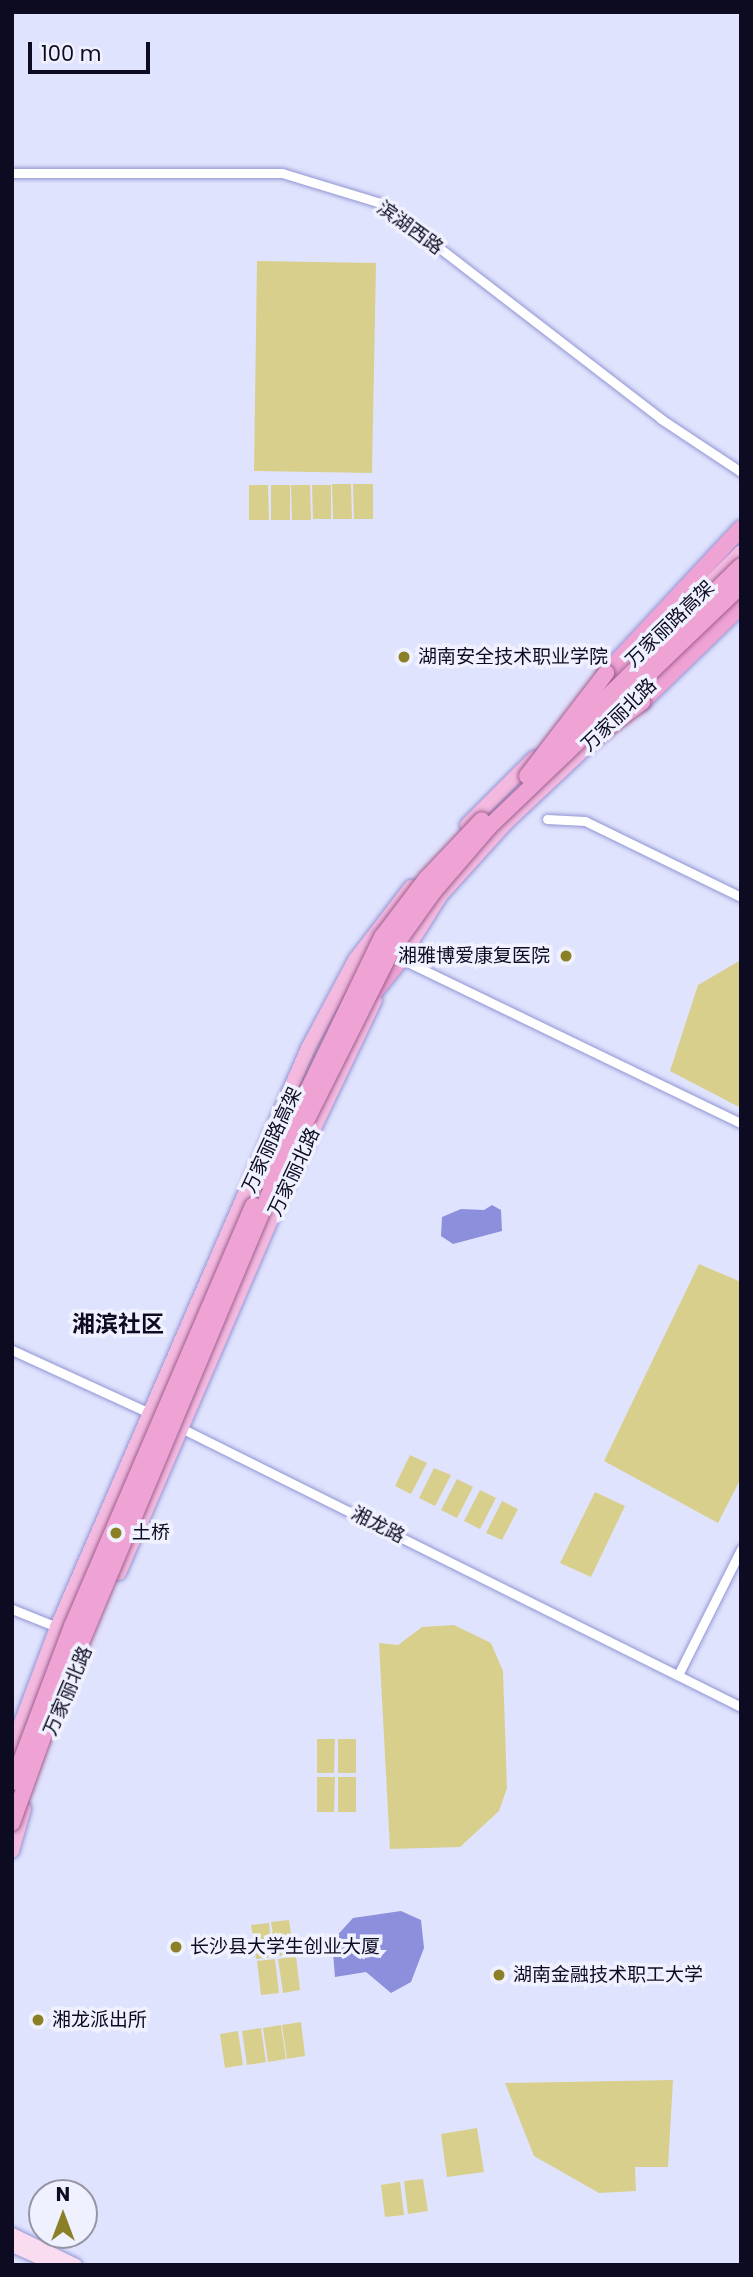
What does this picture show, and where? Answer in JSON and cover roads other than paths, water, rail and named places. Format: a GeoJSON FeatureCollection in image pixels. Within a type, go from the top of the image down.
{"type":"FeatureCollection","features":[{"type":"Feature","properties":{"kind":"highway"},"geometry":{"type":"LineString","coordinates":[[719,556],[741,528]]}},
{"type":"Feature","properties":{"kind":"highway"},"geometry":{"type":"LineString","coordinates":[[531,779],[606,673],[741,534]]}},
{"type":"Feature","properties":{"kind":"highway","name":"万家丽路高架"},"geometry":{"type":"LineString","coordinates":[[12,1823],[52,1712],[269,1195],[391,951],[434,891],[531,779],[741,566]]}},
{"type":"Feature","properties":{"kind":"highway","name":"万家丽路高架"},"geometry":{"type":"LineString","coordinates":[[12,1785],[72,1626],[215,1294],[362,973],[382,937],[426,879],[741,585]]}},
{"type":"Feature","properties":{"kind":"highway"},"geometry":{"type":"LineString","coordinates":[[531,779],[642,702],[741,606]]}},
{"type":"Feature","properties":{"kind":"highway"},"geometry":{"type":"LineString","coordinates":[[219,1317],[373,995],[401,959]]}},
{"type":"Feature","properties":{"kind":"main road","name":"万家丽北路"},"geometry":{"type":"LineString","coordinates":[[12,1747],[57,1627],[291,1086],[355,960],[460,832],[741,552]]}},
{"type":"Feature","properties":{"kind":"main road","name":"万家丽北路"},"geometry":{"type":"LineString","coordinates":[[12,1851],[58,1713],[276,1208],[377,996],[441,895],[507,822],[741,597]]}},
{"type":"Feature","properties":{"kind":"main road"},"geometry":{"type":"LineString","coordinates":[[12,2234],[76,2265]]}},
{"type":"Feature","properties":{"kind":"main road"},"geometry":{"type":"LineString","coordinates":[[12,2246],[55,2265]]}},
{"type":"Feature","properties":{"kind":"street","name":"滨湖西路"},"geometry":{"type":"LineString","coordinates":[[12,173],[282,173],[381,203],[661,419],[741,472]]}},
{"type":"Feature","properties":{"kind":"street"},"geometry":{"type":"LineString","coordinates":[[547,819],[585,821],[741,897]]}},
{"type":"Feature","properties":{"kind":"street"},"geometry":{"type":"LineString","coordinates":[[401,959],[741,1123]]}},
{"type":"Feature","properties":{"kind":"street","name":"湘龙路"},"geometry":{"type":"LineString","coordinates":[[12,1350],[182,1429],[679,1673],[741,1707]]}},
{"type":"Feature","properties":{"kind":"street"},"geometry":{"type":"LineString","coordinates":[[679,1673],[741,1549]]}},
{"type":"Feature","properties":{"kind":"street"},"geometry":{"type":"LineString","coordinates":[[12,1609],[57,1627]]}},
{"type":"Feature","properties":{"kind":"water"},"geometry":{"type":"Polygon","coordinates":[[[492,1205],[501,1210],[502,1231],[453,1244],[441,1236],[442,1217],[461,1209],[484,1210],[492,1205]]]}},
{"type":"Feature","properties":{"kind":"water"},"geometry":{"type":"Polygon","coordinates":[[[401,1911],[421,1920],[424,1948],[411,1982],[391,1993],[366,1972],[335,1977],[332,1941],[353,1918],[401,1911]]]}},
{"type":"Feature","properties":{"kind":"place","name":"湖南安全技术职业学院"},"geometry":{"type":"Point","coordinates":[404,657]}},
{"type":"Feature","properties":{"kind":"place","name":"湘雅博爱康复医院"},"geometry":{"type":"Point","coordinates":[566,956]}},
{"type":"Feature","properties":{"kind":"place","name":"土桥"},"geometry":{"type":"Point","coordinates":[116,1533]}},
{"type":"Feature","properties":{"kind":"place","name":"长沙县大学生创业大厦"},"geometry":{"type":"Point","coordinates":[176,1947]}},
{"type":"Feature","properties":{"kind":"place","name":"湖南金融技术职工大学"},"geometry":{"type":"Point","coordinates":[499,1975]}},
{"type":"Feature","properties":{"kind":"place","name":"湘龙派出所"},"geometry":{"type":"Point","coordinates":[38,2020]}},
{"type":"Feature","properties":{"kind":"district","name":"湘滨社区"},"geometry":{"type":"Point","coordinates":[118,1324]}}]}
